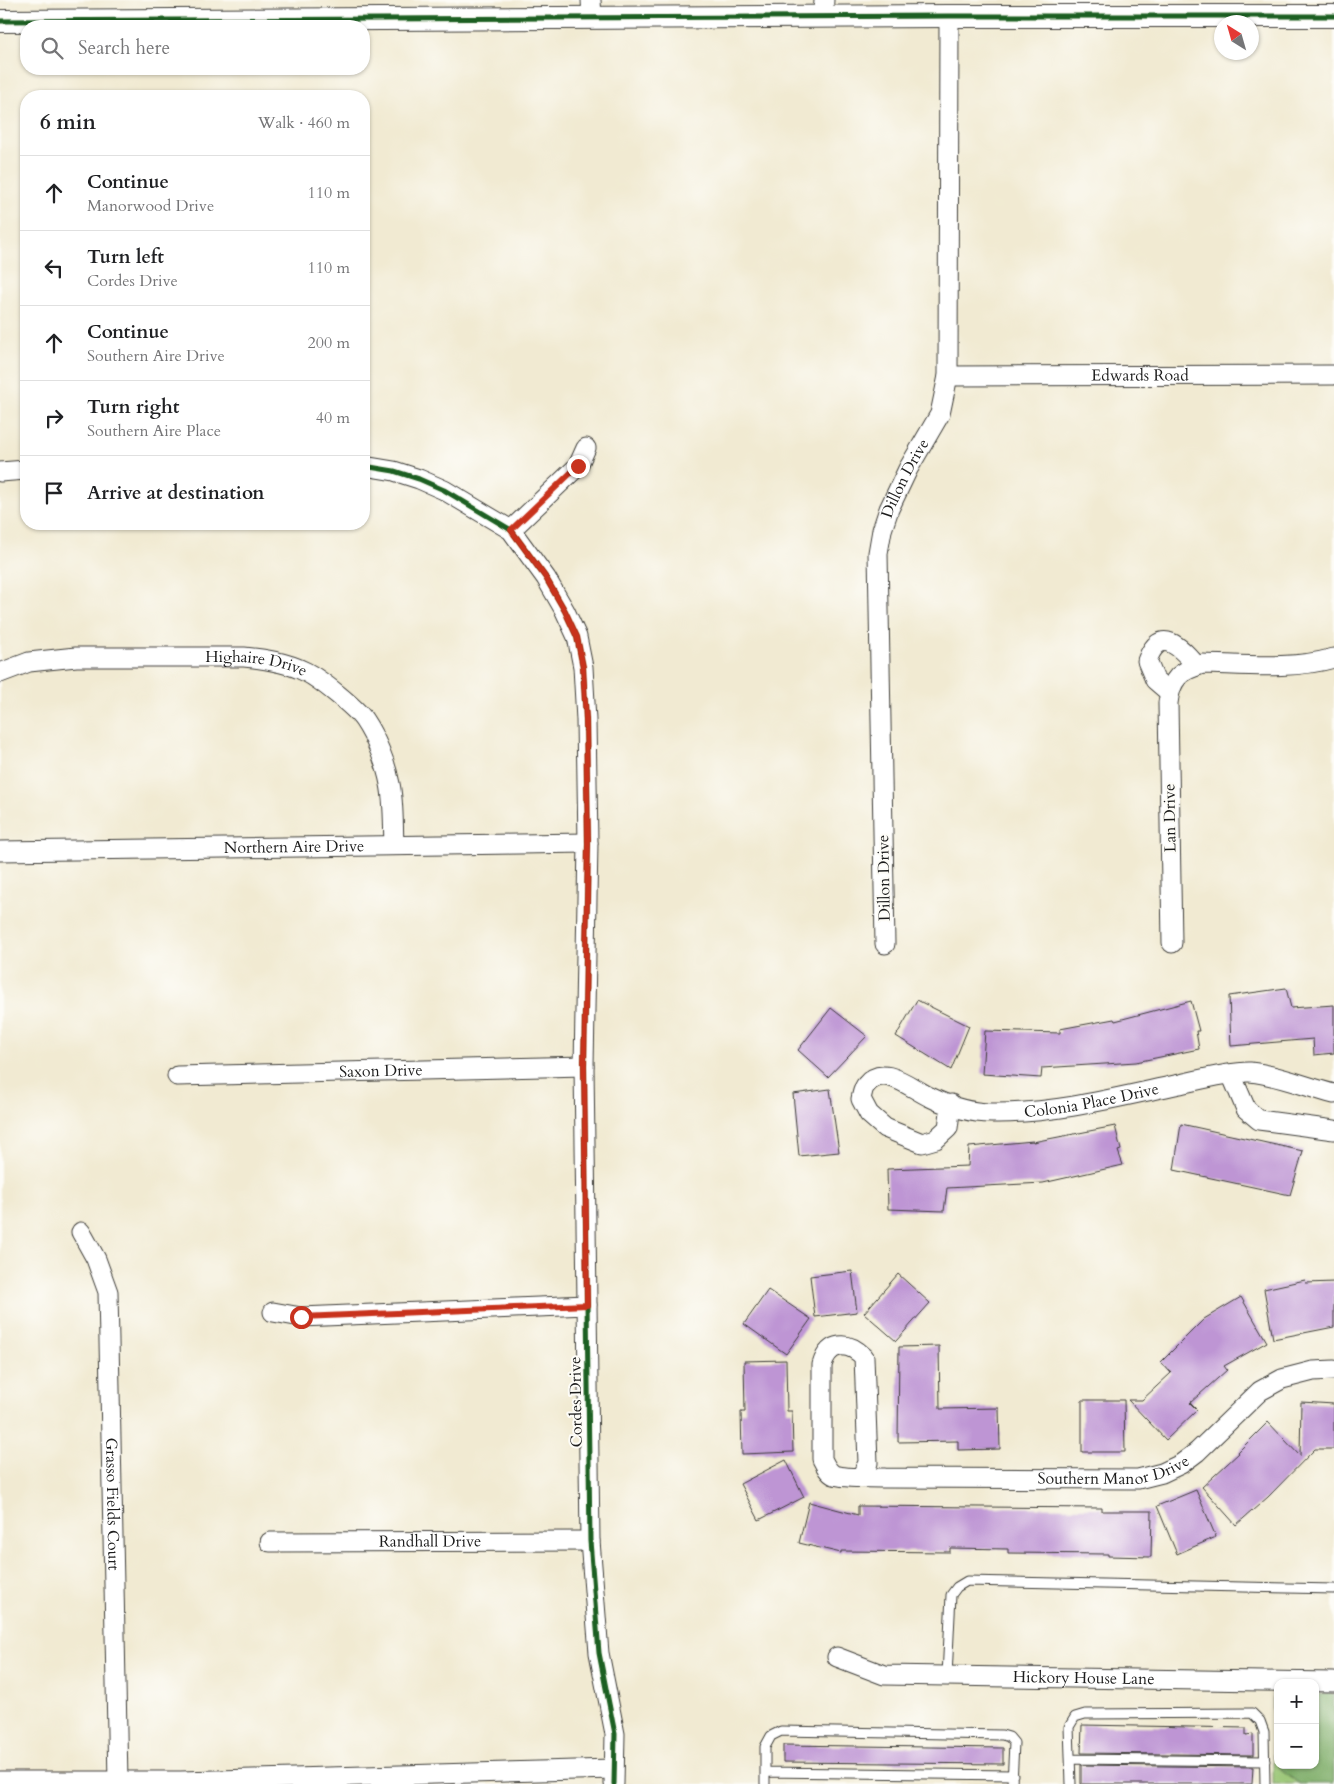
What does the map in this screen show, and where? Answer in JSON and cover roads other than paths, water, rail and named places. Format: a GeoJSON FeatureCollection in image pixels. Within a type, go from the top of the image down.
{"type":"FeatureCollection","features":[{"type":"Feature","properties":{"kind":"street"},"geometry":{"type":"LineString","coordinates":[[49,20],[591,9],[824,8],[949,16],[1334,16]]}},
{"type":"Feature","properties":{"kind":"street","name":"Dillon Drive"},"geometry":{"type":"LineString","coordinates":[[885,944],[878,553],[888,509],[908,469],[940,414],[948,376],[949,16]]}},
{"type":"Feature","properties":{"kind":"street"},"geometry":{"type":"LineString","coordinates":[[0,21],[20,21]]}},
{"type":"Feature","properties":{"kind":"street","name":"Edwards Road"},"geometry":{"type":"LineString","coordinates":[[948,376],[1334,375]]}},
{"type":"Feature","properties":{"kind":"street"},"geometry":{"type":"LineString","coordinates":[[370,467],[394,471],[444,490],[511,530],[578,466],[586,448]]}},
{"type":"Feature","properties":{"kind":"street"},"geometry":{"type":"LineString","coordinates":[[0,472],[20,470]]}},
{"type":"Feature","properties":{"kind":"street","name":"Cordes Drive"},"geometry":{"type":"LineString","coordinates":[[511,530],[546,578],[565,611],[577,637],[583,667],[588,843],[584,1066],[590,1540],[599,1653],[615,1734],[614,1776]]}},
{"type":"Feature","properties":{"kind":"street"},"geometry":{"type":"LineString","coordinates":[[1198,666],[1181,648],[1172,642],[1161,642],[1151,649],[1146,661],[1155,680],[1169,692],[1176,678],[1189,668],[1198,666],[1203,664],[1291,666],[1334,658]]}},
{"type":"Feature","properties":{"kind":"street","name":"Highaire Drive"},"geometry":{"type":"LineString","coordinates":[[0,673],[29,662],[76,657],[244,657],[266,659],[306,671],[324,683],[364,719],[372,734],[390,782],[393,802],[394,844]]}},
{"type":"Feature","properties":{"kind":"street","name":"Lan Drive"},"geometry":{"type":"LineString","coordinates":[[1169,692],[1172,943]]}},
{"type":"Feature","properties":{"kind":"street","name":"Northern Aire Drive"},"geometry":{"type":"LineString","coordinates":[[0,851],[394,844],[588,843]]}},
{"type":"Feature","properties":{"kind":"street","name":"Saxon Drive"},"geometry":{"type":"LineString","coordinates":[[177,1076],[584,1066]]}},
{"type":"Feature","properties":{"kind":"street","name":"Colonia Place Drive"},"geometry":{"type":"LineString","coordinates":[[951,1104],[948,1128],[936,1139],[922,1143],[885,1128],[868,1114],[861,1099],[865,1086],[876,1076],[888,1076],[903,1082],[930,1098],[951,1104],[962,1109],[990,1113],[1026,1112],[1104,1100],[1248,1072],[1282,1078],[1334,1094]]}},
{"type":"Feature","properties":{"kind":"street"},"geometry":{"type":"LineString","coordinates":[[1231,1074],[1246,1109],[1259,1120],[1334,1130]]}},
{"type":"Feature","properties":{"kind":"street","name":"Grasso Fields Court"},"geometry":{"type":"LineString","coordinates":[[81,1232],[96,1259],[108,1292],[118,1781]]}},
{"type":"Feature","properties":{"kind":"street"},"geometry":{"type":"LineString","coordinates":[[273,1312],[301,1317],[587,1305]]}},
{"type":"Feature","properties":{"kind":"street","name":"Southern Manor Drive"},"geometry":{"type":"LineString","coordinates":[[861,1477],[868,1463],[864,1357],[856,1349],[844,1346],[834,1348],[825,1355],[822,1365],[822,1459],[826,1468],[833,1474],[861,1477],[1047,1480],[1138,1479],[1181,1464],[1198,1452],[1260,1391],[1282,1379],[1313,1371],[1334,1370]]}},
{"type":"Feature","properties":{"kind":"street","name":"Randhall Drive"},"geometry":{"type":"LineString","coordinates":[[270,1542],[590,1540]]}},
{"type":"Feature","properties":{"kind":"street","name":"Hickory House Lane"},"geometry":{"type":"LineString","coordinates":[[837,1657],[884,1675],[1334,1682]]}},
{"type":"Feature","properties":{"kind":"street"},"geometry":{"type":"LineString","coordinates":[[0,1781],[614,1776]]}},
{"type":"Feature","properties":{"kind":"lane"},"geometry":{"type":"LineString","coordinates":[[947,1676],[951,1595],[957,1587],[968,1581],[1334,1589]]}},
{"type":"Feature","properties":{"kind":"lane"},"geometry":{"type":"LineString","coordinates":[[1071,1784],[1068,1727],[1075,1717],[1084,1714],[1252,1714],[1260,1720],[1264,1732],[1265,1784]]}},
{"type":"Feature","properties":{"kind":"lane"},"geometry":{"type":"LineString","coordinates":[[765,1772],[1012,1779],[1014,1743],[1009,1737],[1002,1735],[781,1731],[770,1736],[765,1747],[765,1772],[765,1784]]}},
{"type":"Feature","properties":{"kind":"lane"},"geometry":{"type":"LineString","coordinates":[[1071,1759],[1265,1761]]}}]}
